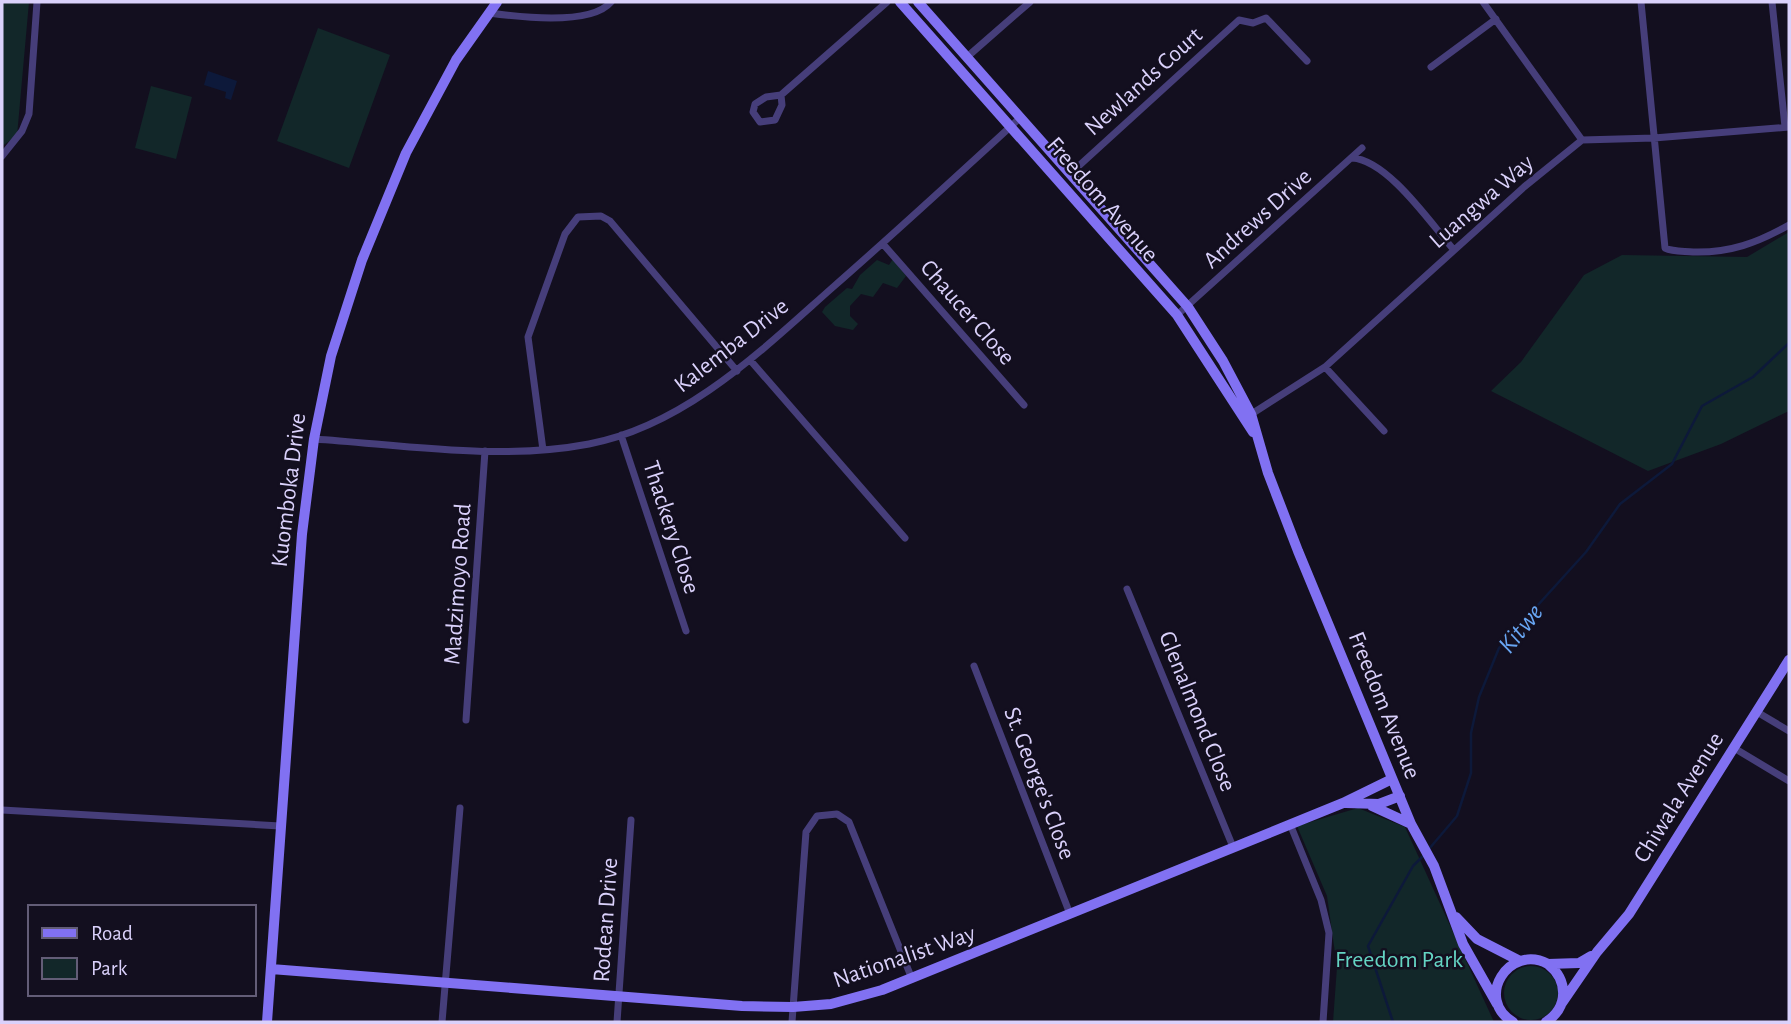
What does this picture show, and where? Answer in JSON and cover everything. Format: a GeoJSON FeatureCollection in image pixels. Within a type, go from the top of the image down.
{"type":"FeatureCollection","features":[{"type":"Feature","properties":{"kind":"main road","name":"Kuomboka Drive"},"geometry":{"type":"LineString","coordinates":[[267,1022],[297,591],[314,439],[331,356],[382,208],[430,106],[456,60],[497,2]]}},
{"type":"Feature","properties":{"kind":"main road","name":"Freedom Avenue"},"geometry":{"type":"LineString","coordinates":[[900,2],[1177,315],[1248,417]]}},
{"type":"Feature","properties":{"kind":"main road","name":"Freedom Avenue"},"geometry":{"type":"LineString","coordinates":[[918,2],[1188,307],[1248,417],[1298,551],[1392,779],[1411,824],[1434,866],[1474,965],[1510,1021]]}},
{"type":"Feature","properties":{"kind":"main road","name":"Chiwala Avenue"},"geometry":{"type":"LineString","coordinates":[[1546,1022],[1558,1012],[1597,952],[1629,914],[1789,660]]}},
{"type":"Feature","properties":{"kind":"main road","name":"Nationalist Way"},"geometry":{"type":"LineString","coordinates":[[271,969],[619,997],[793,1007],[831,1004],[912,979],[1343,803],[1392,779]]}},
{"type":"Feature","properties":{"kind":"main road"},"geometry":{"type":"LineString","coordinates":[[1369,805],[1400,796]]}},
{"type":"Feature","properties":{"kind":"main road"},"geometry":{"type":"LineString","coordinates":[[1343,803],[1369,805],[1411,824]]}},
{"type":"Feature","properties":{"kind":"main road","name":"Freedom Avenue"},"geometry":{"type":"LineString","coordinates":[[1450,909],[1477,939],[1518,960],[1534,958],[1548,964]]}},
{"type":"Feature","properties":{"kind":"main road"},"geometry":{"type":"LineString","coordinates":[[1548,964],[1579,963],[1597,952]]}},
{"type":"Feature","properties":{"kind":"main road"},"geometry":{"type":"LineString","coordinates":[[1497,1004],[1495,993],[1502,973],[1518,960]]}},
{"type":"Feature","properties":{"kind":"main road"},"geometry":{"type":"LineString","coordinates":[[1548,964],[1563,985],[1558,1012]]}},
{"type":"Feature","properties":{"kind":"street"},"geometry":{"type":"LineString","coordinates":[[2,156],[22,131],[29,114],[37,2]]}},
{"type":"Feature","properties":{"kind":"street"},"geometry":{"type":"LineString","coordinates":[[488,12],[568,17],[605,9],[611,2]]}},
{"type":"Feature","properties":{"kind":"street"},"geometry":{"type":"LineString","coordinates":[[781,95],[782,105],[775,120],[760,122],[753,112],[755,104],[766,97],[781,95],[887,2]]}},
{"type":"Feature","properties":{"kind":"street"},"geometry":{"type":"LineString","coordinates":[[967,57],[1030,2]]}},
{"type":"Feature","properties":{"kind":"street"},"geometry":{"type":"LineString","coordinates":[[1483,2],[1582,140],[1654,138],[1787,127],[1772,2]]}},
{"type":"Feature","properties":{"kind":"street"},"geometry":{"type":"LineString","coordinates":[[1641,2],[1667,250],[1734,250],[1765,239],[1789,225]]}},
{"type":"Feature","properties":{"kind":"street","name":"Newlands Court"},"geometry":{"type":"LineString","coordinates":[[1071,173],[1239,20],[1253,23],[1266,18],[1307,61]]}},
{"type":"Feature","properties":{"kind":"street"},"geometry":{"type":"LineString","coordinates":[[1431,67],[1496,19]]}},
{"type":"Feature","properties":{"kind":"street","name":"Kalemba Drive"},"geometry":{"type":"LineString","coordinates":[[314,439],[485,450],[543,450],[593,444],[621,435],[679,409],[750,360],[883,244],[1021,117]]}},
{"type":"Feature","properties":{"kind":"street","name":"Luangwa Way"},"geometry":{"type":"LineString","coordinates":[[1248,417],[1325,367],[1454,250],[1582,140]]}},
{"type":"Feature","properties":{"kind":"street","name":"Andrews Drive"},"geometry":{"type":"LineString","coordinates":[[1177,315],[1362,148]]}},
{"type":"Feature","properties":{"kind":"street"},"geometry":{"type":"LineString","coordinates":[[1352,158],[1370,162],[1380,171],[1408,197],[1454,250]]}},
{"type":"Feature","properties":{"kind":"street"},"geometry":{"type":"LineString","coordinates":[[543,450],[530,348],[530,328],[570,223],[587,214],[610,221],[737,371]]}},
{"type":"Feature","properties":{"kind":"street","name":"Chaucer Close"},"geometry":{"type":"LineString","coordinates":[[883,244],[1024,405]]}},
{"type":"Feature","properties":{"kind":"street"},"geometry":{"type":"LineString","coordinates":[[750,360],[905,538]]}},
{"type":"Feature","properties":{"kind":"street"},"geometry":{"type":"LineString","coordinates":[[1325,367],[1384,431]]}},
{"type":"Feature","properties":{"kind":"street","name":"Thackery Close"},"geometry":{"type":"LineString","coordinates":[[621,435],[686,631]]}},
{"type":"Feature","properties":{"kind":"street","name":"Madzimoyo Road"},"geometry":{"type":"LineString","coordinates":[[466,719],[485,450]]}},
{"type":"Feature","properties":{"kind":"street","name":"Glenalmond Close"},"geometry":{"type":"LineString","coordinates":[[1127,589],[1233,847]]}},
{"type":"Feature","properties":{"kind":"street","name":"St. George's Close"},"geometry":{"type":"LineString","coordinates":[[974,666],[1070,915]]}},
{"type":"Feature","properties":{"kind":"street"},"geometry":{"type":"LineString","coordinates":[[1757,712],[1789,731]]}},
{"type":"Feature","properties":{"kind":"street"},"geometry":{"type":"LineString","coordinates":[[1734,748],[1789,781]]}},
{"type":"Feature","properties":{"kind":"street"},"geometry":{"type":"LineString","coordinates":[[442,1022],[460,808]]}},
{"type":"Feature","properties":{"kind":"street"},"geometry":{"type":"LineString","coordinates":[[2,810],[279,826]]}},
{"type":"Feature","properties":{"kind":"street"},"geometry":{"type":"LineString","coordinates":[[792,1022],[806,832],[817,816],[830,813],[849,822],[912,979]]}},
{"type":"Feature","properties":{"kind":"street","name":"Rodean Drive"},"geometry":{"type":"LineString","coordinates":[[617,1022],[631,820]]}},
{"type":"Feature","properties":{"kind":"street"},"geometry":{"type":"LineString","coordinates":[[1290,824],[1321,900],[1329,933],[1323,1022]]}},
{"type":"Feature","properties":{"kind":"green space"},"geometry":{"type":"Polygon","coordinates":[[[2,2],[29,2],[17,136],[2,146],[2,2]]]}},
{"type":"Feature","properties":{"kind":"green space"},"geometry":{"type":"Polygon","coordinates":[[[318,28],[390,55],[349,168],[277,141],[318,28]]]}},
{"type":"Feature","properties":{"kind":"green space"},"geometry":{"type":"Polygon","coordinates":[[[151,86],[192,97],[176,159],[135,148],[151,86]]]}},
{"type":"Feature","properties":{"kind":"green space"},"geometry":{"type":"Polygon","coordinates":[[[1789,232],[1789,411],[1721,444],[1648,471],[1491,391],[1521,362],[1584,275],[1622,255],[1747,257],[1789,232]]]}},
{"type":"Feature","properties":{"kind":"green space"},"geometry":{"type":"Polygon","coordinates":[[[893,259],[906,276],[897,288],[883,283],[873,297],[861,294],[850,306],[850,316],[858,324],[853,330],[835,326],[822,312],[825,307],[847,288],[852,289],[860,275],[877,260],[889,265],[893,259]]]}},
{"type":"Feature","properties":{"kind":"green space","name":"Freedom Park"},"geometry":{"type":"Polygon","coordinates":[[[1358,808],[1405,827],[1494,1022],[1333,1022],[1337,967],[1327,896],[1297,826],[1358,808]]]}},
{"type":"Feature","properties":{"kind":"green space"},"geometry":{"type":"Polygon","coordinates":[[[1531,966],[1550,974],[1558,993],[1550,1012],[1531,1020],[1512,1012],[1504,993],[1512,974],[1531,966]]]}},
{"type":"Feature","properties":{"kind":"water"},"geometry":{"type":"Polygon","coordinates":[[[208,71],[237,81],[231,100],[225,98],[226,92],[204,85],[208,71]]]}},
{"type":"Feature","properties":{"kind":"waterway","name":"Kitwe"},"geometry":{"type":"LineString","coordinates":[[1429,849],[1457,816],[1471,773],[1471,733],[1479,697],[1499,648],[1586,552],[1620,504],[1672,464],[1702,406],[1753,377],[1789,343]]}},
{"type":"Feature","properties":{"kind":"waterway","name":"Kitwe"},"geometry":{"type":"LineString","coordinates":[[1393,1022],[1368,946],[1413,866],[1425,854]]}}]}
